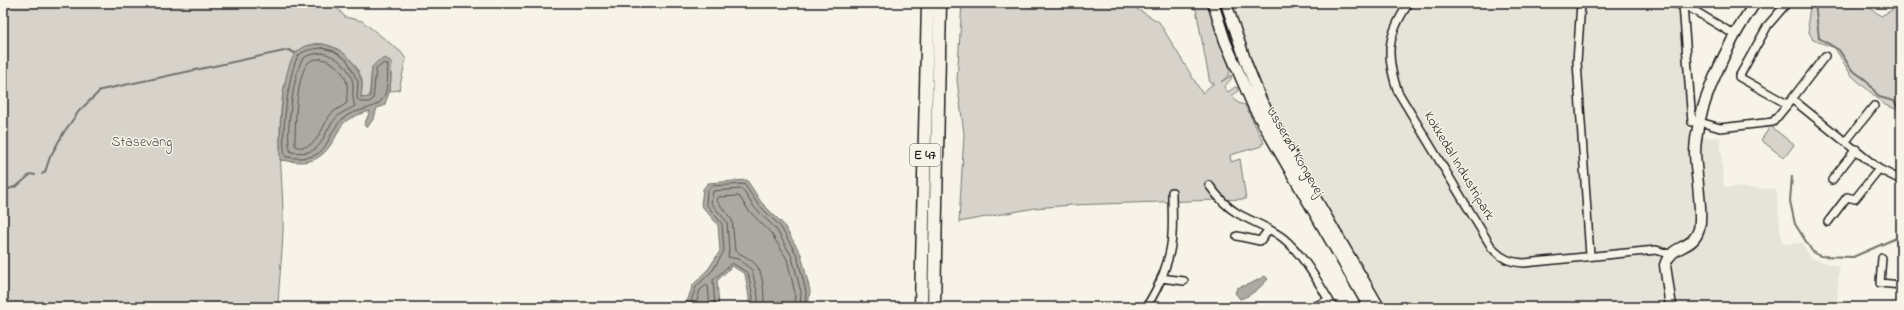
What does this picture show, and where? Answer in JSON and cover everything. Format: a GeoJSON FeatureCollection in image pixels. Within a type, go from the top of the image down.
{"type":"FeatureCollection","features":[{"type":"Feature","properties":{"kind":"highway","name":"E 47"},"geometry":{"type":"LineString","coordinates":[[921,307],[928,3]]}},
{"type":"Feature","properties":{"kind":"highway","name":"E 47"},"geometry":{"type":"LineString","coordinates":[[934,307],[940,3]]}},
{"type":"Feature","properties":{"kind":"main road","name":"Usserød Kongevej"},"geometry":{"type":"LineString","coordinates":[[1213,3],[1228,48],[1254,108],[1369,307]]}},
{"type":"Feature","properties":{"kind":"main road","name":"Usserød Kongevej"},"geometry":{"type":"LineString","coordinates":[[1226,3],[1247,65],[1261,100],[1324,214],[1379,307]]}},
{"type":"Feature","properties":{"kind":"main road"},"geometry":{"type":"LineString","coordinates":[[1671,307],[1665,265],[1669,254],[1688,245],[1694,239],[1700,222],[1695,153],[1696,122],[1722,59],[1755,3]]}},
{"type":"Feature","properties":{"kind":"street","name":"Kokkedal Industripark"},"geometry":{"type":"LineString","coordinates":[[1410,3],[1395,25],[1390,38],[1389,57],[1392,74],[1398,92],[1492,248],[1500,257],[1511,262],[1524,263],[1656,250],[1669,254]]}},
{"type":"Feature","properties":{"kind":"street"},"geometry":{"type":"LineString","coordinates":[[1581,3],[1577,62],[1590,256]]}},
{"type":"Feature","properties":{"kind":"street"},"geometry":{"type":"LineString","coordinates":[[1674,3],[1682,5],[1735,35]]}},
{"type":"Feature","properties":{"kind":"street"},"geometry":{"type":"LineString","coordinates":[[1787,3],[1768,26],[1739,77],[1789,102],[1846,141],[1878,169],[1901,180]]}},
{"type":"Feature","properties":{"kind":"street"},"geometry":{"type":"LineString","coordinates":[[1682,5],[1696,122],[1720,128],[1773,122],[1825,56]]}},
{"type":"Feature","properties":{"kind":"street"},"geometry":{"type":"LineString","coordinates":[[1846,141],[1874,106]]}},
{"type":"Feature","properties":{"kind":"street"},"geometry":{"type":"LineString","coordinates":[[1832,180],[1856,150]]}},
{"type":"Feature","properties":{"kind":"street"},"geometry":{"type":"LineString","coordinates":[[1828,222],[1847,197],[1854,199],[1878,169]]}},
{"type":"Feature","properties":{"kind":"street"},"geometry":{"type":"LineString","coordinates":[[1209,185],[1224,203],[1237,213],[1269,228],[1284,239],[1296,252],[1333,307]]}},
{"type":"Feature","properties":{"kind":"street"},"geometry":{"type":"LineString","coordinates":[[1146,307],[1153,297],[1161,278],[1170,248],[1172,236],[1172,192]]}},
{"type":"Feature","properties":{"kind":"street"},"geometry":{"type":"LineString","coordinates":[[1237,236],[1260,241],[1269,228]]}},
{"type":"Feature","properties":{"kind":"street"},"geometry":{"type":"LineString","coordinates":[[1882,258],[1880,283],[1901,285]]}},
{"type":"Feature","properties":{"kind":"street"},"geometry":{"type":"LineString","coordinates":[[1161,278],[1184,281]]}},
{"type":"Feature","properties":{"kind":"street"},"geometry":{"type":"LineString","coordinates":[[1313,307],[1329,300]]}},
{"type":"Feature","properties":{"kind":"shaded area"},"geometry":{"type":"Polygon","coordinates":[[[1232,3],[1679,3],[1690,137],[1720,137],[1724,187],[1776,189],[1782,244],[1802,243],[1811,258],[1839,267],[1837,307],[1388,307],[1284,142],[1246,58],[1232,3]]]}},
{"type":"Feature","properties":{"kind":"green space","name":"Stasevang"},"geometry":{"type":"Polygon","coordinates":[[[3,3],[333,3],[345,17],[362,21],[401,52],[406,59],[399,90],[390,91],[392,62],[372,67],[369,98],[361,98],[362,80],[357,68],[348,57],[338,49],[327,45],[315,44],[304,47],[295,55],[289,68],[284,86],[280,122],[283,225],[278,307],[3,307],[3,3]]]}},
{"type":"Feature","properties":{"kind":"green space"},"geometry":{"type":"Polygon","coordinates":[[[962,3],[1127,3],[1159,22],[1202,93],[1214,83],[1210,83],[1196,9],[1194,9],[1192,3],[1207,3],[1230,69],[1229,75],[1221,82],[1232,75],[1231,79],[1224,87],[1228,92],[1235,87],[1238,88],[1237,92],[1232,96],[1238,103],[1245,105],[1264,143],[1261,144],[1262,146],[1230,155],[1231,162],[1240,159],[1246,199],[1072,205],[1035,208],[959,222],[964,134],[957,80],[962,3]]]}},
{"type":"Feature","properties":{"kind":"green space"},"geometry":{"type":"Polygon","coordinates":[[[1807,3],[1863,3],[1881,16],[1901,5],[1901,113],[1896,109],[1885,105],[1851,75],[1835,48],[1813,40],[1809,32],[1808,21],[1810,6],[1807,3]]]}},
{"type":"Feature","properties":{"kind":"green space"},"geometry":{"type":"Polygon","coordinates":[[[1772,124],[1773,128],[1794,145],[1784,158],[1761,140],[1768,130],[1766,125],[1772,124]]]}},
{"type":"Feature","properties":{"kind":"water"},"geometry":{"type":"Polygon","coordinates":[[[322,44],[336,48],[351,60],[362,82],[361,98],[370,97],[372,67],[378,61],[385,58],[392,62],[390,91],[384,106],[377,108],[374,118],[367,128],[364,125],[370,111],[348,119],[340,127],[329,147],[318,157],[305,162],[280,160],[282,103],[287,72],[291,60],[302,48],[322,44]]]}},
{"type":"Feature","properties":{"kind":"water"},"geometry":{"type":"Polygon","coordinates":[[[747,180],[761,202],[783,224],[801,254],[810,291],[808,307],[749,307],[749,297],[745,274],[732,266],[717,281],[719,307],[685,307],[693,285],[709,268],[720,251],[718,225],[701,205],[703,189],[708,183],[747,180]]]}},
{"type":"Feature","properties":{"kind":"water"},"geometry":{"type":"Polygon","coordinates":[[[1265,276],[1268,279],[1248,296],[1240,299],[1235,293],[1237,288],[1252,283],[1265,276]]]}},
{"type":"Feature","properties":{"kind":"waterway"},"geometry":{"type":"LineString","coordinates":[[1815,3],[1819,38],[1839,50],[1852,70],[1866,80],[1879,97],[1894,101],[1901,112]]}},
{"type":"Feature","properties":{"kind":"waterway"},"geometry":{"type":"LineString","coordinates":[[42,174],[45,172],[50,157],[64,132],[79,111],[101,90],[289,50],[295,53]]}},
{"type":"Feature","properties":{"kind":"waterway"},"geometry":{"type":"LineString","coordinates":[[3,191],[17,186],[31,174],[35,175]]}},
{"type":"Feature","properties":{"kind":"waterway"},"geometry":{"type":"LineString","coordinates":[[1792,176],[1790,201],[1795,224],[1812,251],[1820,256],[1853,257],[1901,236]]}}]}
